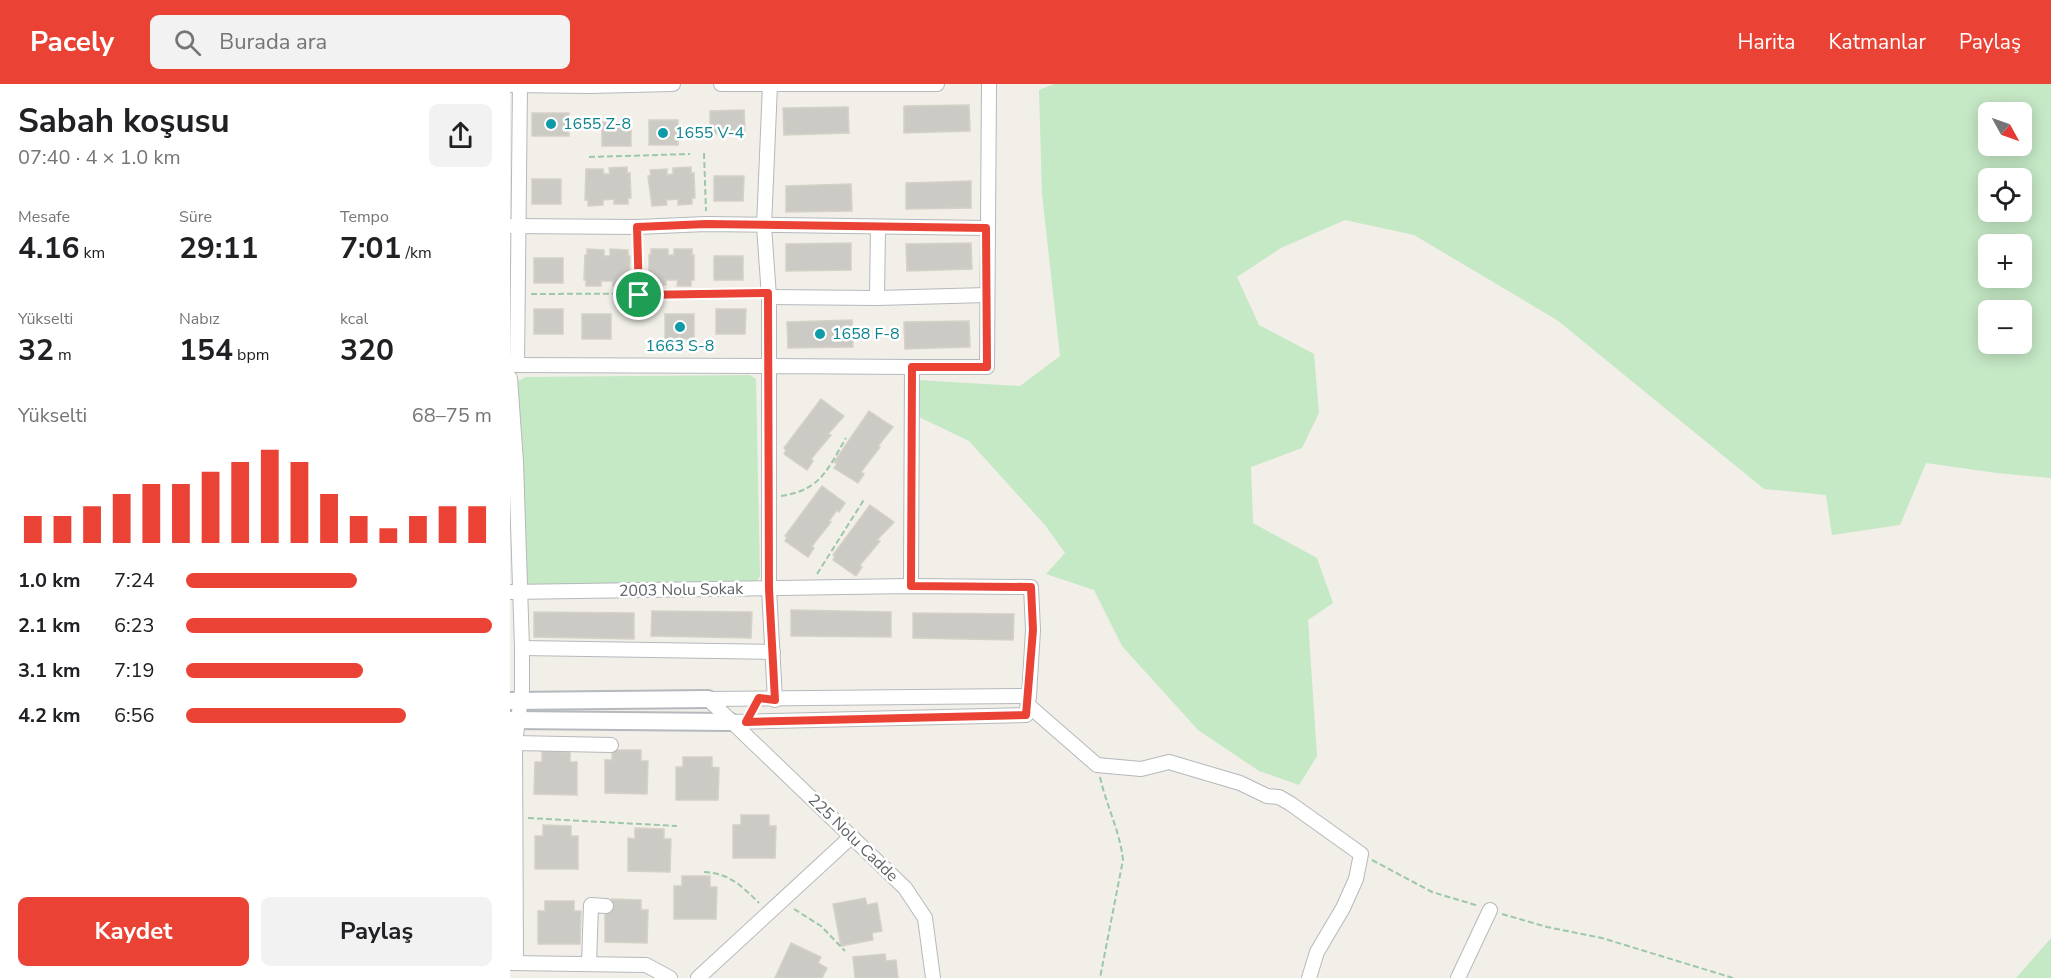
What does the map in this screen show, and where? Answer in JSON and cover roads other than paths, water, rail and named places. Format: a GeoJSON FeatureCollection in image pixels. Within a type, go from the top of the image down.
{"type":"FeatureCollection","features":[{"type":"Feature","properties":{"kind":"street"},"geometry":{"type":"LineString","coordinates":[[673,84],[517,85],[515,227],[519,294],[514,365],[987,367],[988,84]]}},
{"type":"Feature","properties":{"kind":"street"},"geometry":{"type":"LineString","coordinates":[[720,84],[937,84]]}},
{"type":"Feature","properties":{"kind":"street"},"geometry":{"type":"LineString","coordinates":[[770,85],[764,226],[769,366],[769,589],[775,700]]}},
{"type":"Feature","properties":{"kind":"street"},"geometry":{"type":"LineString","coordinates":[[515,227],[637,227],[706,224],[986,228]]}},
{"type":"Feature","properties":{"kind":"street"},"geometry":{"type":"LineString","coordinates":[[877,298],[878,227]]}},
{"type":"Feature","properties":{"kind":"street"},"geometry":{"type":"LineString","coordinates":[[768,295],[877,298],[987,295]]}},
{"type":"Feature","properties":{"kind":"street"},"geometry":{"type":"LineString","coordinates":[[911,586],[912,367]]}},
{"type":"Feature","properties":{"kind":"street"},"geometry":{"type":"LineString","coordinates":[[510,378],[515,592],[522,648],[513,720],[517,817],[513,963],[646,965],[670,978]]}},
{"type":"Feature","properties":{"kind":"street","name":"2003 Nolu Sokak"},"geometry":{"type":"LineString","coordinates":[[515,592],[911,586],[1031,587],[1033,630],[1029,700]]}},
{"type":"Feature","properties":{"kind":"street"},"geometry":{"type":"LineString","coordinates":[[522,648],[773,652]]}},
{"type":"Feature","properties":{"kind":"street"},"geometry":{"type":"LineString","coordinates":[[739,722],[759,698]]}},
{"type":"Feature","properties":{"kind":"street"},"geometry":{"type":"LineString","coordinates":[[515,701],[759,698],[775,700],[1029,700],[1097,765],[1141,769],[1169,762],[1240,783],[1267,796],[1279,797],[1291,804],[1361,854],[1356,879],[1343,908],[1317,952],[1309,978]]}},
{"type":"Feature","properties":{"kind":"street","name":"225 Nolu Cadde"},"geometry":{"type":"LineString","coordinates":[[708,699],[739,722],[905,888],[925,918],[933,978]]}},
{"type":"Feature","properties":{"kind":"street"},"geometry":{"type":"LineString","coordinates":[[513,720],[739,722],[1026,715],[1029,700]]}},
{"type":"Feature","properties":{"kind":"street"},"geometry":{"type":"LineString","coordinates":[[515,743],[611,745]]}},
{"type":"Feature","properties":{"kind":"street"},"geometry":{"type":"LineString","coordinates":[[698,978],[852,836]]}},
{"type":"Feature","properties":{"kind":"street"},"geometry":{"type":"LineString","coordinates":[[589,964],[591,905],[606,906]]}},
{"type":"Feature","properties":{"kind":"street"},"geometry":{"type":"LineString","coordinates":[[1458,978],[1490,910]]}},
{"type":"Feature","properties":{"kind":"place","name":"1655 Z-8"},"geometry":{"type":"Point","coordinates":[551,124]}},
{"type":"Feature","properties":{"kind":"place","name":"1655 V-4"},"geometry":{"type":"Point","coordinates":[663,133]}},
{"type":"Feature","properties":{"kind":"place","name":"1663 S-8"},"geometry":{"type":"Point","coordinates":[680,327]}},
{"type":"Feature","properties":{"kind":"place","name":"1658 F-8"},"geometry":{"type":"Point","coordinates":[820,334]}}]}
